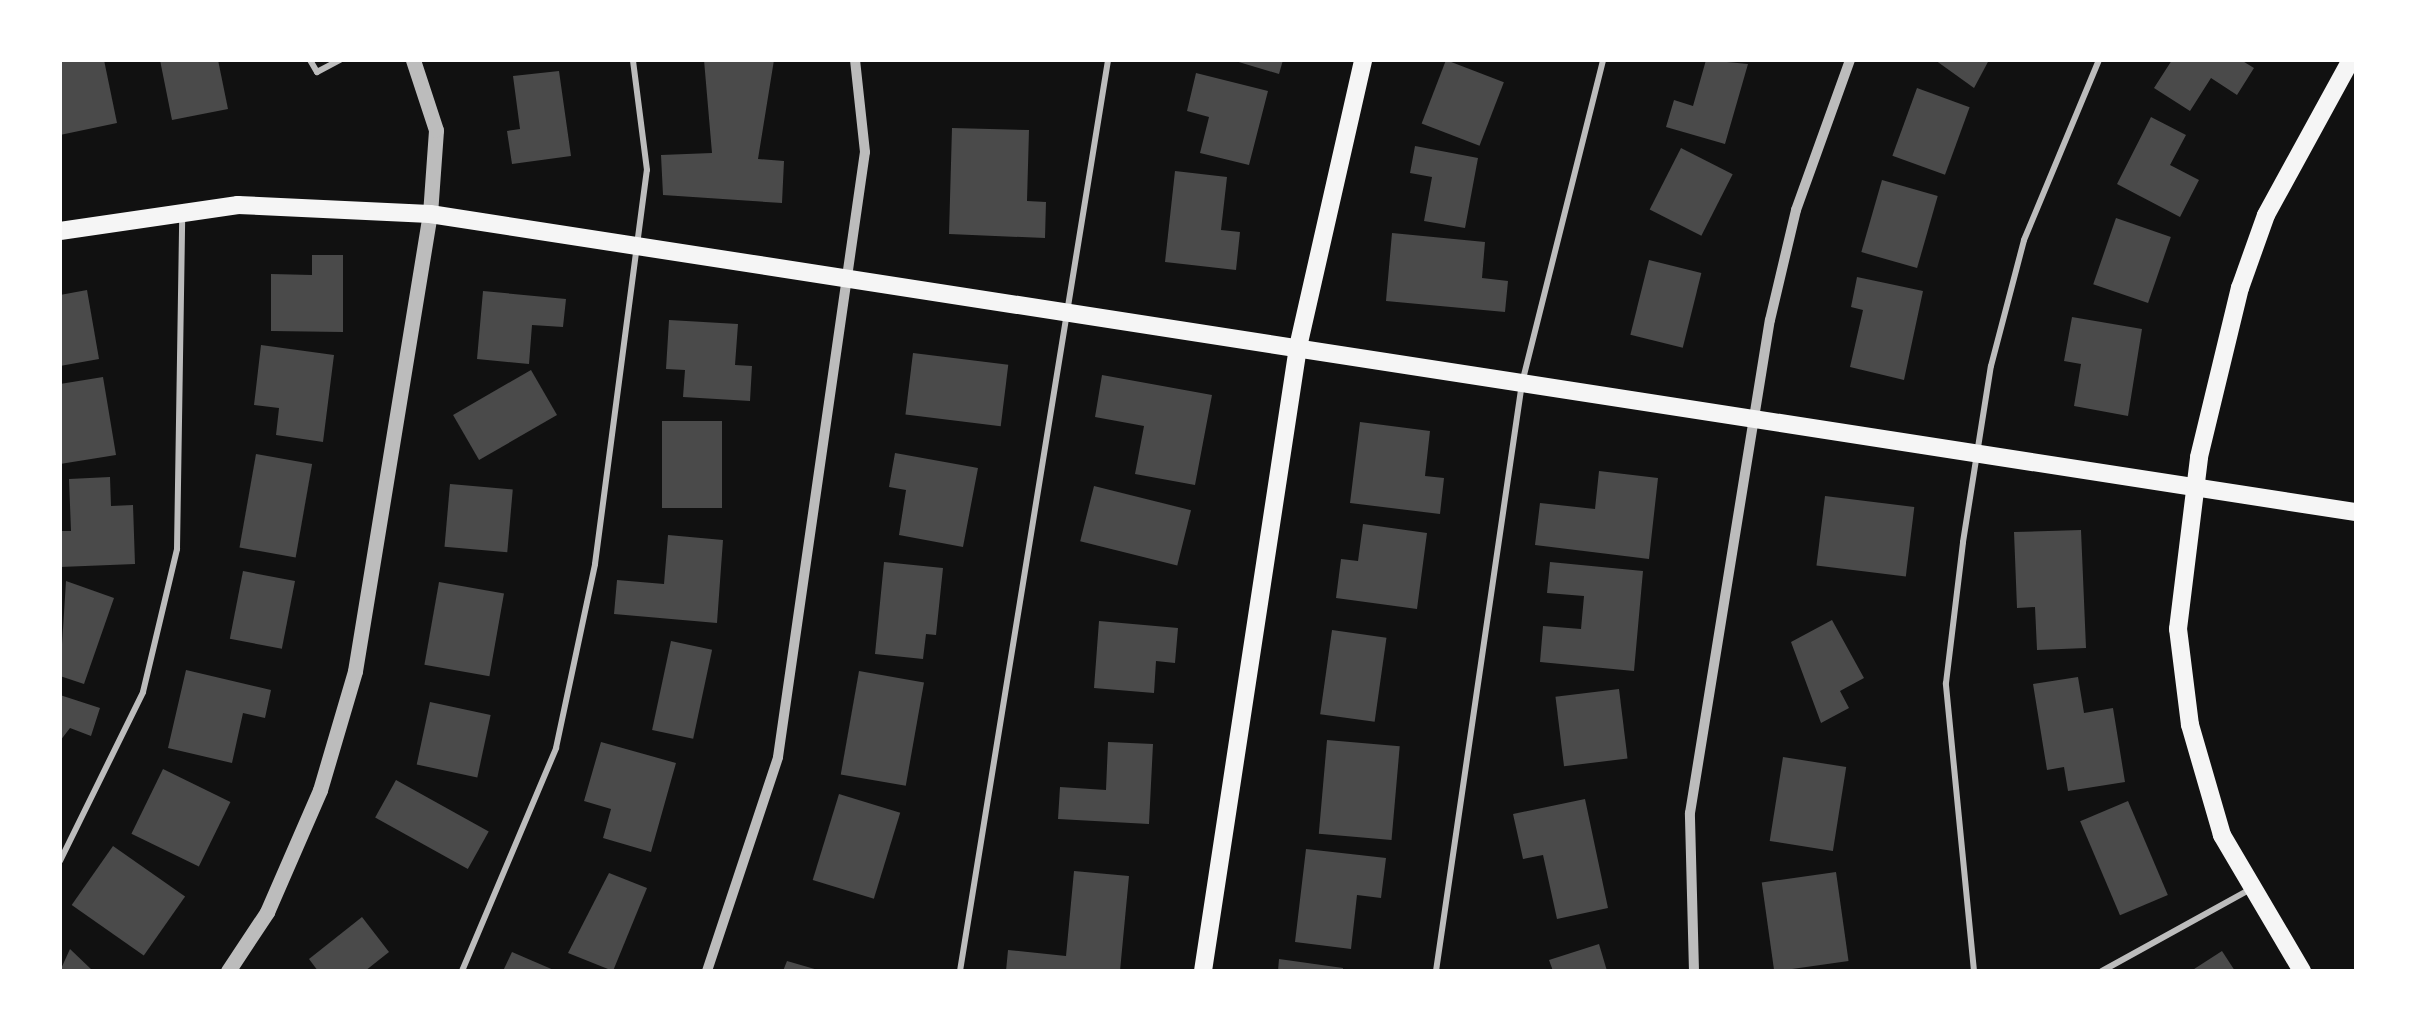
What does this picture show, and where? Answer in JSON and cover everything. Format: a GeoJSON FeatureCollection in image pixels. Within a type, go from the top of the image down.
{"type":"FeatureCollection","features":[{"type":"Feature","properties":{"kind":"main road"},"geometry":{"type":"LineString","coordinates":[[1204,971],[1298,347],[1363,60]]}},
{"type":"Feature","properties":{"kind":"main road"},"geometry":{"type":"LineString","coordinates":[[2302,971],[2250,890],[2205,783],[2182,682],[2178,629],[2194,488],[2253,252],[2351,60]]}},
{"type":"Feature","properties":{"kind":"main road"},"geometry":{"type":"LineString","coordinates":[[60,231],[182,213],[328,203],[430,214],[2356,512]]}},
{"type":"Feature","properties":{"kind":"street"},"geometry":{"type":"LineString","coordinates":[[228,971],[267,912],[320,790],[355,671],[430,214],[436,130],[413,60]]}},
{"type":"Feature","properties":{"kind":"street"},"geometry":{"type":"LineString","coordinates":[[707,971],[778,757],[865,152],[856,60]]}},
{"type":"Feature","properties":{"kind":"street"},"geometry":{"type":"LineString","coordinates":[[1694,971],[1690,813],[1754,418],[1796,210],[1850,60]]}},
{"type":"Feature","properties":{"kind":"lane"},"geometry":{"type":"LineString","coordinates":[[310,60],[317,72],[340,60]]}},
{"type":"Feature","properties":{"kind":"lane"},"geometry":{"type":"LineString","coordinates":[[462,971],[556,748],[594,564],[646,170],[633,60]]}},
{"type":"Feature","properties":{"kind":"lane"},"geometry":{"type":"LineString","coordinates":[[960,971],[1108,60]]}},
{"type":"Feature","properties":{"kind":"lane"},"geometry":{"type":"LineString","coordinates":[[1436,971],[1522,384],[1604,60]]}},
{"type":"Feature","properties":{"kind":"lane"},"geometry":{"type":"LineString","coordinates":[[1974,971],[1946,682],[1977,452],[2024,240],[2099,60]]}},
{"type":"Feature","properties":{"kind":"lane"},"geometry":{"type":"LineString","coordinates":[[60,862],[143,692],[177,549],[182,213]]}},
{"type":"Feature","properties":{"kind":"lane"},"geometry":{"type":"LineString","coordinates":[[2102,971],[2250,890]]}},
{"type":"Feature","properties":{"kind":"building"},"geometry":{"type":"Polygon","coordinates":[[[60,60],[104,60],[117,123],[60,135],[60,60]]]}},
{"type":"Feature","properties":{"kind":"building"},"geometry":{"type":"Polygon","coordinates":[[[160,60],[218,60],[228,109],[172,120],[160,60]]]}},
{"type":"Feature","properties":{"kind":"building"},"geometry":{"type":"Polygon","coordinates":[[[704,60],[774,60],[758,159],[784,161],[782,203],[663,195],[661,155],[712,153],[704,60]]]}},
{"type":"Feature","properties":{"kind":"building"},"geometry":{"type":"Polygon","coordinates":[[[1232,60],[1283,60],[1279,74],[1232,60]]]}},
{"type":"Feature","properties":{"kind":"building"},"geometry":{"type":"Polygon","coordinates":[[[1446,60],[1504,82],[1480,146],[1422,123],[1446,60]]]}},
{"type":"Feature","properties":{"kind":"building"},"geometry":{"type":"Polygon","coordinates":[[[1706,60],[1748,64],[1725,144],[1666,127],[1674,100],[1693,106],[1706,60]]]}},
{"type":"Feature","properties":{"kind":"building"},"geometry":{"type":"Polygon","coordinates":[[[1935,60],[1989,60],[1974,88],[1935,60]]]}},
{"type":"Feature","properties":{"kind":"building"},"geometry":{"type":"Polygon","coordinates":[[[2172,60],[2241,60],[2254,68],[2237,95],[2211,78],[2190,111],[2154,88],[2172,60]]]}},
{"type":"Feature","properties":{"kind":"building"},"geometry":{"type":"Polygon","coordinates":[[[559,71],[571,156],[512,164],[507,131],[520,129],[513,76],[559,71]]]}},
{"type":"Feature","properties":{"kind":"building"},"geometry":{"type":"Polygon","coordinates":[[[1196,73],[1268,91],[1249,165],[1200,153],[1209,117],[1187,111],[1196,73]]]}},
{"type":"Feature","properties":{"kind":"building"},"geometry":{"type":"Polygon","coordinates":[[[1917,88],[1970,107],[1945,175],[1892,156],[1917,88]]]}},
{"type":"Feature","properties":{"kind":"building"},"geometry":{"type":"Polygon","coordinates":[[[2151,117],[2186,135],[2170,165],[2199,180],[2180,217],[2117,184],[2151,117]]]}},
{"type":"Feature","properties":{"kind":"building"},"geometry":{"type":"Polygon","coordinates":[[[952,128],[1029,130],[1027,201],[1046,202],[1045,238],[949,234],[952,128]]]}},
{"type":"Feature","properties":{"kind":"building"},"geometry":{"type":"Polygon","coordinates":[[[1415,146],[1478,158],[1465,228],[1424,221],[1432,177],[1410,173],[1415,146]]]}},
{"type":"Feature","properties":{"kind":"building"},"geometry":{"type":"Polygon","coordinates":[[[1681,148],[1733,174],[1701,236],[1650,209],[1681,148]]]}},
{"type":"Feature","properties":{"kind":"building"},"geometry":{"type":"Polygon","coordinates":[[[1175,171],[1227,177],[1221,230],[1240,232],[1236,270],[1165,262],[1175,171]]]}},
{"type":"Feature","properties":{"kind":"building"},"geometry":{"type":"Polygon","coordinates":[[[1882,180],[1938,196],[1917,268],[1861,252],[1882,180]]]}},
{"type":"Feature","properties":{"kind":"building"},"geometry":{"type":"Polygon","coordinates":[[[2116,218],[2171,237],[2148,303],[2093,284],[2116,218]]]}},
{"type":"Feature","properties":{"kind":"building"},"geometry":{"type":"Polygon","coordinates":[[[1392,233],[1485,242],[1482,278],[1508,281],[1505,312],[1386,301],[1392,233]]]}},
{"type":"Feature","properties":{"kind":"building"},"geometry":{"type":"Polygon","coordinates":[[[312,255],[343,255],[343,332],[271,331],[271,274],[312,275],[312,255]]]}},
{"type":"Feature","properties":{"kind":"building"},"geometry":{"type":"Polygon","coordinates":[[[1649,260],[1701,273],[1683,348],[1630,335],[1649,260]]]}},
{"type":"Feature","properties":{"kind":"building"},"geometry":{"type":"Polygon","coordinates":[[[1857,277],[1923,291],[1904,380],[1850,367],[1863,310],[1851,307],[1857,277]]]}},
{"type":"Feature","properties":{"kind":"building"},"geometry":{"type":"Polygon","coordinates":[[[87,290],[99,359],[60,366],[60,295],[87,290]]]}},
{"type":"Feature","properties":{"kind":"building"},"geometry":{"type":"Polygon","coordinates":[[[483,291],[566,299],[563,327],[532,325],[529,364],[477,359],[483,291]]]}},
{"type":"Feature","properties":{"kind":"building"},"geometry":{"type":"Polygon","coordinates":[[[2072,317],[2142,329],[2128,416],[2074,406],[2081,364],[2064,361],[2072,317]]]}},
{"type":"Feature","properties":{"kind":"building"},"geometry":{"type":"Polygon","coordinates":[[[669,320],[738,324],[735,365],[752,366],[750,401],[683,397],[685,370],[666,369],[669,320]]]}},
{"type":"Feature","properties":{"kind":"building"},"geometry":{"type":"Polygon","coordinates":[[[261,345],[334,355],[323,442],[276,435],[279,408],[254,405],[261,345]]]}},
{"type":"Feature","properties":{"kind":"building"},"geometry":{"type":"Polygon","coordinates":[[[913,353],[1008,365],[1001,426],[905,415],[913,353]]]}},
{"type":"Feature","properties":{"kind":"building"},"geometry":{"type":"Polygon","coordinates":[[[531,370],[557,415],[479,460],[453,415],[531,370]]]}},
{"type":"Feature","properties":{"kind":"building"},"geometry":{"type":"Polygon","coordinates":[[[1102,375],[1212,395],[1195,485],[1135,474],[1144,426],[1095,417],[1102,375]]]}},
{"type":"Feature","properties":{"kind":"building"},"geometry":{"type":"Polygon","coordinates":[[[103,377],[116,455],[60,464],[60,384],[103,377]]]}},
{"type":"Feature","properties":{"kind":"building"},"geometry":{"type":"Polygon","coordinates":[[[662,421],[722,421],[722,508],[662,508],[662,421]]]}},
{"type":"Feature","properties":{"kind":"building"},"geometry":{"type":"Polygon","coordinates":[[[1360,422],[1430,431],[1425,476],[1444,478],[1440,514],[1350,503],[1360,422]]]}},
{"type":"Feature","properties":{"kind":"building"},"geometry":{"type":"Polygon","coordinates":[[[895,453],[978,468],[963,547],[899,535],[906,490],[889,487],[895,453]]]}},
{"type":"Feature","properties":{"kind":"building"},"geometry":{"type":"Polygon","coordinates":[[[256,454],[312,464],[296,557],[240,548],[256,454]]]}},
{"type":"Feature","properties":{"kind":"building"},"geometry":{"type":"Polygon","coordinates":[[[1599,471],[1658,478],[1649,559],[1535,545],[1540,503],[1595,509],[1599,471]]]}},
{"type":"Feature","properties":{"kind":"building"},"geometry":{"type":"Polygon","coordinates":[[[110,477],[111,506],[133,505],[135,564],[60,567],[60,531],[71,531],[69,479],[110,477]]]}},
{"type":"Feature","properties":{"kind":"building"},"geometry":{"type":"Polygon","coordinates":[[[450,484],[513,489],[507,552],[445,547],[450,484]]]}},
{"type":"Feature","properties":{"kind":"building"},"geometry":{"type":"Polygon","coordinates":[[[1094,486],[1191,510],[1177,565],[1080,541],[1094,486]]]}},
{"type":"Feature","properties":{"kind":"building"},"geometry":{"type":"Polygon","coordinates":[[[1825,496],[1914,507],[1906,576],[1816,565],[1825,496]]]}},
{"type":"Feature","properties":{"kind":"building"},"geometry":{"type":"Polygon","coordinates":[[[1363,524],[1427,533],[1417,609],[1336,598],[1341,559],[1358,561],[1363,524]]]}},
{"type":"Feature","properties":{"kind":"building"},"geometry":{"type":"Polygon","coordinates":[[[2081,530],[2086,648],[2037,650],[2035,607],[2017,608],[2014,532],[2081,530]]]}},
{"type":"Feature","properties":{"kind":"building"},"geometry":{"type":"Polygon","coordinates":[[[668,535],[723,540],[717,623],[614,614],[617,580],[664,584],[668,535]]]}},
{"type":"Feature","properties":{"kind":"building"},"geometry":{"type":"Polygon","coordinates":[[[884,562],[943,568],[936,635],[926,634],[923,659],[875,654],[884,562]]]}},
{"type":"Feature","properties":{"kind":"building"},"geometry":{"type":"Polygon","coordinates":[[[1550,562],[1643,571],[1634,671],[1540,662],[1543,626],[1581,629],[1584,596],[1547,593],[1550,562]]]}},
{"type":"Feature","properties":{"kind":"building"},"geometry":{"type":"Polygon","coordinates":[[[243,571],[295,581],[282,649],[230,639],[243,571]]]}},
{"type":"Feature","properties":{"kind":"building"},"geometry":{"type":"Polygon","coordinates":[[[66,581],[114,598],[84,684],[60,676],[66,581]]]}},
{"type":"Feature","properties":{"kind":"building"},"geometry":{"type":"Polygon","coordinates":[[[439,582],[504,593],[489,676],[424,665],[439,582]]]}},
{"type":"Feature","properties":{"kind":"building"},"geometry":{"type":"Polygon","coordinates":[[[1832,620],[1864,678],[1840,691],[1849,708],[1821,723],[1791,642],[1832,620]]]}},
{"type":"Feature","properties":{"kind":"building"},"geometry":{"type":"Polygon","coordinates":[[[1099,621],[1178,628],[1175,663],[1156,661],[1154,693],[1094,688],[1099,621]]]}},
{"type":"Feature","properties":{"kind":"building"},"geometry":{"type":"Polygon","coordinates":[[[1332,630],[1386,638],[1375,722],[1320,714],[1332,630]]]}},
{"type":"Feature","properties":{"kind":"building"},"geometry":{"type":"Polygon","coordinates":[[[671,641],[712,650],[693,739],[652,730],[671,641]]]}},
{"type":"Feature","properties":{"kind":"building"},"geometry":{"type":"Polygon","coordinates":[[[186,670],[271,690],[265,718],[243,713],[232,763],[168,748],[186,670]]]}},
{"type":"Feature","properties":{"kind":"building"},"geometry":{"type":"Polygon","coordinates":[[[859,671],[924,682],[906,786],[841,774],[859,671]]]}},
{"type":"Feature","properties":{"kind":"building"},"geometry":{"type":"Polygon","coordinates":[[[2078,677],[2084,713],[2113,708],[2125,782],[2068,791],[2064,767],[2047,770],[2033,684],[2078,677]]]}},
{"type":"Feature","properties":{"kind":"building"},"geometry":{"type":"Polygon","coordinates":[[[1619,689],[1628,758],[1564,766],[1555,697],[1619,689]]]}},
{"type":"Feature","properties":{"kind":"building"},"geometry":{"type":"Polygon","coordinates":[[[60,695],[100,708],[91,736],[70,728],[60,741],[60,695]]]}},
{"type":"Feature","properties":{"kind":"building"},"geometry":{"type":"Polygon","coordinates":[[[430,702],[491,715],[477,777],[417,765],[430,702]]]}},
{"type":"Feature","properties":{"kind":"building"},"geometry":{"type":"Polygon","coordinates":[[[1327,740],[1400,746],[1392,840],[1319,834],[1327,740]]]}},
{"type":"Feature","properties":{"kind":"building"},"geometry":{"type":"Polygon","coordinates":[[[601,742],[676,763],[651,852],[603,838],[611,809],[584,801],[601,742]]]}},
{"type":"Feature","properties":{"kind":"building"},"geometry":{"type":"Polygon","coordinates":[[[1108,742],[1153,744],[1149,824],[1058,819],[1060,787],[1106,790],[1108,742]]]}},
{"type":"Feature","properties":{"kind":"building"},"geometry":{"type":"Polygon","coordinates":[[[1783,757],[1846,767],[1833,851],[1770,841],[1783,757]]]}},
{"type":"Feature","properties":{"kind":"building"},"geometry":{"type":"Polygon","coordinates":[[[163,769],[230,802],[199,867],[131,834],[163,769]]]}},
{"type":"Feature","properties":{"kind":"building"},"geometry":{"type":"Polygon","coordinates":[[[396,780],[489,831],[468,869],[375,818],[396,780]]]}},
{"type":"Feature","properties":{"kind":"building"},"geometry":{"type":"Polygon","coordinates":[[[839,794],[900,813],[874,899],[813,880],[839,794]]]}},
{"type":"Feature","properties":{"kind":"building"},"geometry":{"type":"Polygon","coordinates":[[[1585,799],[1608,908],[1557,919],[1543,855],[1523,859],[1513,814],[1585,799]]]}},
{"type":"Feature","properties":{"kind":"building"},"geometry":{"type":"Polygon","coordinates":[[[2128,801],[2168,895],[2120,915],[2080,821],[2128,801]]]}},
{"type":"Feature","properties":{"kind":"building"},"geometry":{"type":"Polygon","coordinates":[[[113,846],[185,896],[144,955],[72,905],[113,846]]]}},
{"type":"Feature","properties":{"kind":"building"},"geometry":{"type":"Polygon","coordinates":[[[1306,849],[1386,858],[1381,898],[1357,895],[1351,949],[1295,942],[1306,849]]]}},
{"type":"Feature","properties":{"kind":"building"},"geometry":{"type":"Polygon","coordinates":[[[1074,871],[1129,876],[1120,971],[1006,971],[1008,950],[1066,956],[1074,871]]]}},
{"type":"Feature","properties":{"kind":"building"},"geometry":{"type":"Polygon","coordinates":[[[1836,872],[1849,961],[1774,971],[1762,882],[1836,872]]]}},
{"type":"Feature","properties":{"kind":"building"},"geometry":{"type":"Polygon","coordinates":[[[609,873],[647,888],[613,971],[568,953],[609,873]]]}},
{"type":"Feature","properties":{"kind":"building"},"geometry":{"type":"Polygon","coordinates":[[[362,917],[389,952],[365,971],[318,971],[309,959],[362,917]]]}},
{"type":"Feature","properties":{"kind":"building"},"geometry":{"type":"Polygon","coordinates":[[[1599,944],[1607,971],[1553,971],[1549,960],[1599,944]]]}},
{"type":"Feature","properties":{"kind":"building"},"geometry":{"type":"Polygon","coordinates":[[[70,949],[93,971],[60,971],[70,949]]]}},
{"type":"Feature","properties":{"kind":"building"},"geometry":{"type":"Polygon","coordinates":[[[2222,951],[2235,971],[2191,971],[2222,951]]]}},
{"type":"Feature","properties":{"kind":"building"},"geometry":{"type":"Polygon","coordinates":[[[512,952],[556,971],[503,971],[512,952]]]}},
{"type":"Feature","properties":{"kind":"building"},"geometry":{"type":"Polygon","coordinates":[[[1279,959],[1343,968],[1343,971],[1278,971],[1279,959]]]}},
{"type":"Feature","properties":{"kind":"building"},"geometry":{"type":"Polygon","coordinates":[[[787,961],[818,970],[818,971],[783,971],[787,961]]]}}]}
